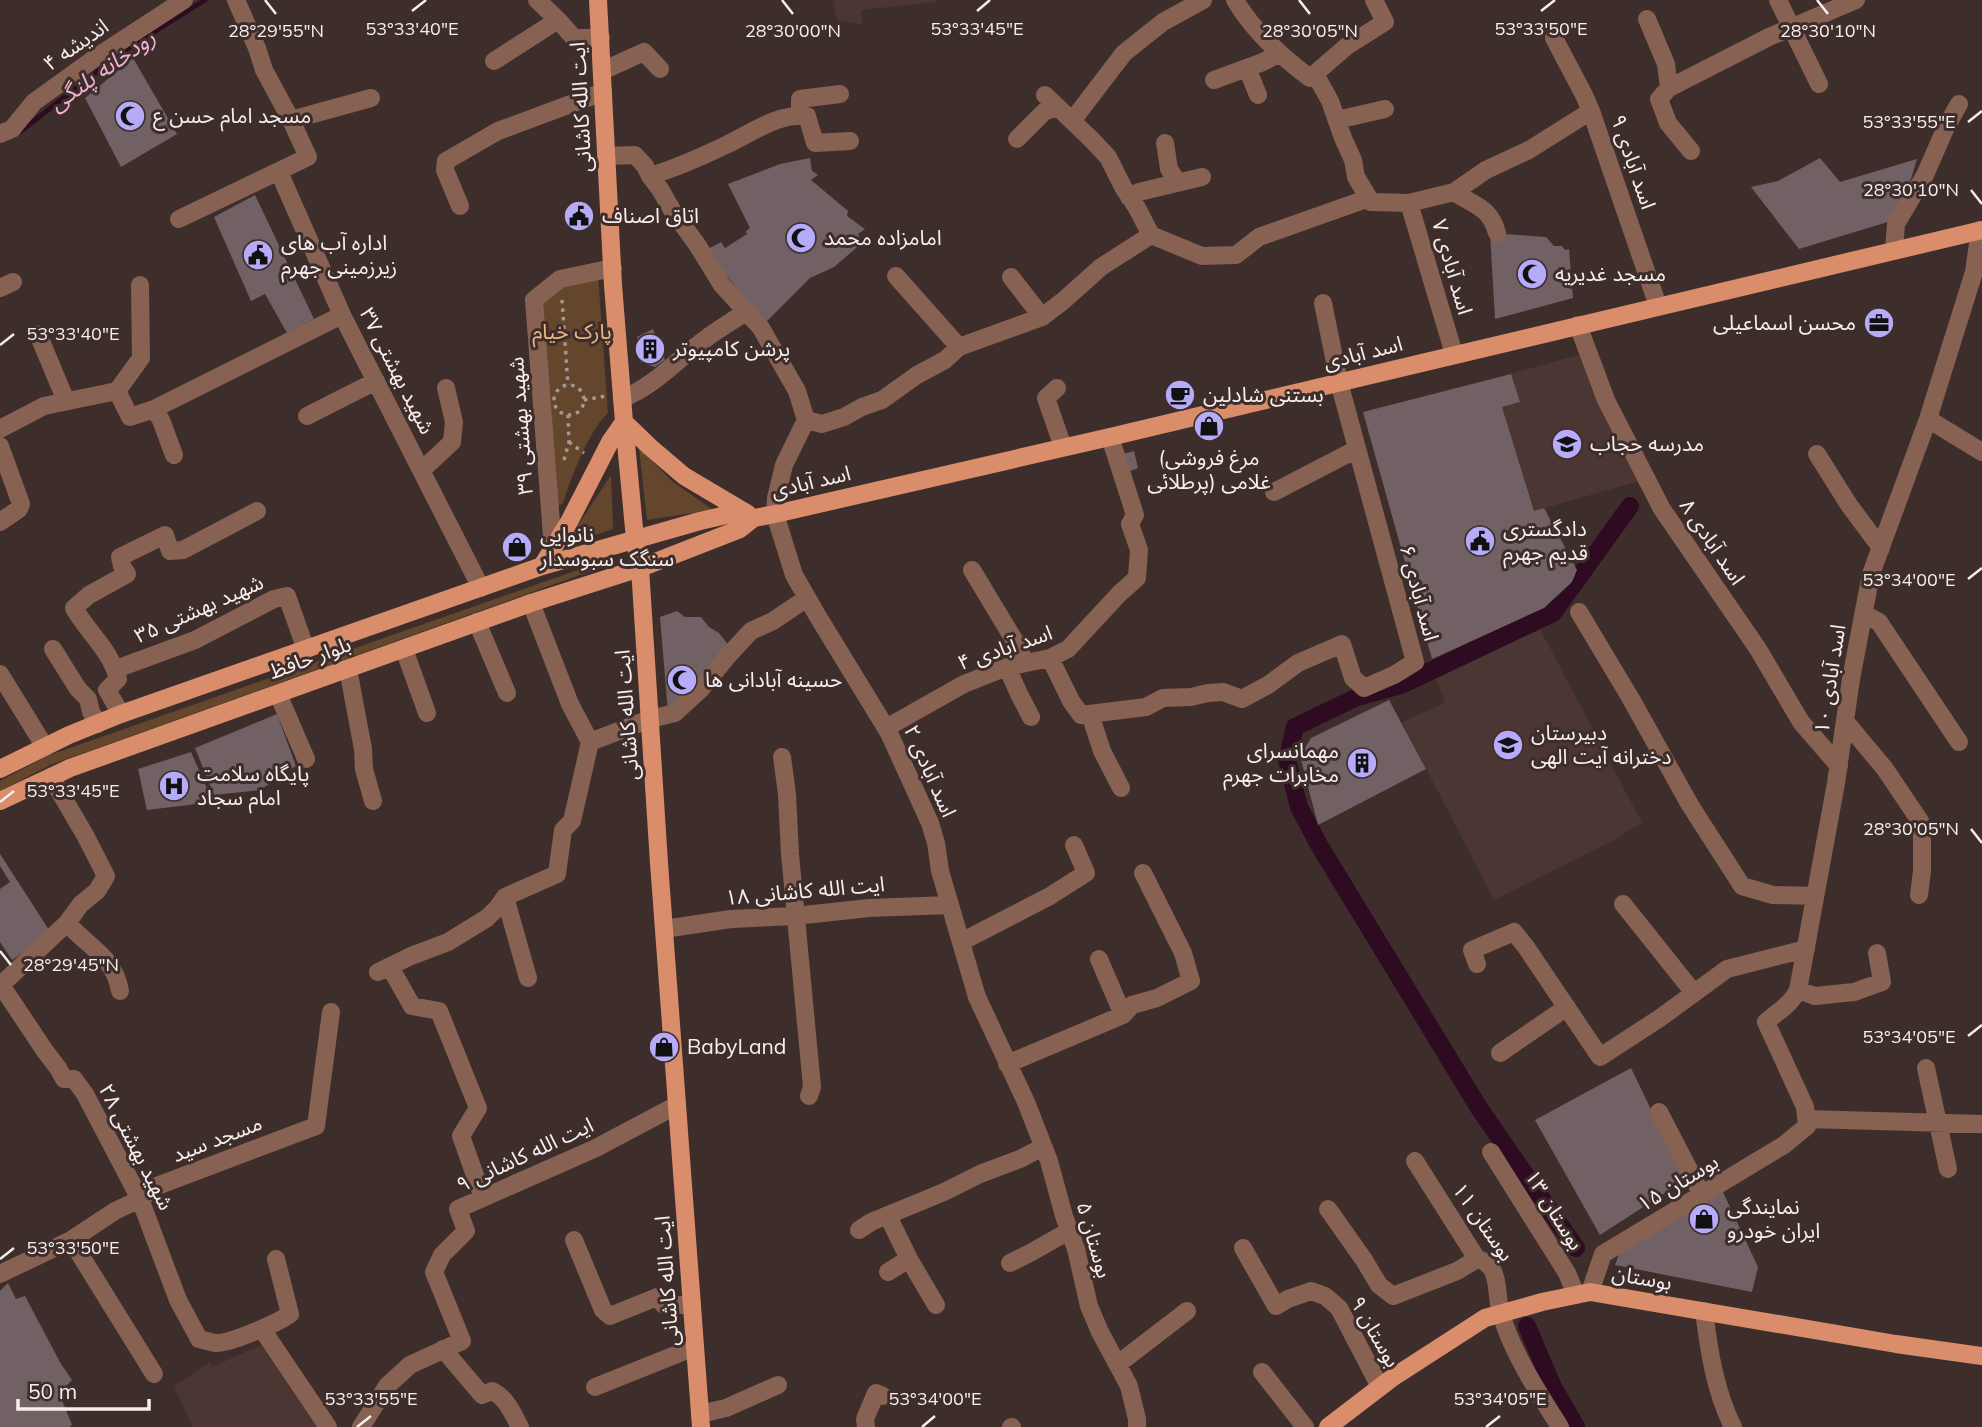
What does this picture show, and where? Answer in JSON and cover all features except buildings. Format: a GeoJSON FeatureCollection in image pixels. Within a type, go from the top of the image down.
{"type":"FeatureCollection","features":[{"type":"Feature","properties":{"kind":"main road","name":"ایت الله کاشانی"},"geometry":{"type":"LineString","coordinates":[[598,0],[613,268],[615,398],[624,422],[640,568],[700,1420]]}},
{"type":"Feature","properties":{"kind":"main road","name":"اسد آبادی"},"geometry":{"type":"LineString","coordinates":[[635,539],[735,513],[754,518],[775,514],[1981,230]]}},
{"type":"Feature","properties":{"kind":"main road"},"geometry":{"type":"LineString","coordinates":[[542,566],[574,513],[610,442],[624,422],[684,476],[754,518]]}},
{"type":"Feature","properties":{"kind":"main road","name":"اسد آبادی"},"geometry":{"type":"LineString","coordinates":[[640,568],[740,529],[754,518]]}},
{"type":"Feature","properties":{"kind":"main road","name":"بلوار حافظ"},"geometry":{"type":"LineString","coordinates":[[0,769],[69,735],[121,714],[542,566],[635,539]]}},
{"type":"Feature","properties":{"kind":"main road","name":"بلوار حافظ"},"geometry":{"type":"LineString","coordinates":[[0,801],[70,768],[531,603],[640,568]]}},
{"type":"Feature","properties":{"kind":"main road","name":"بوستان"},"geometry":{"type":"LineString","coordinates":[[1328,1427],[1380,1387],[1485,1318],[1583,1294],[1982,1356]]}},
{"type":"Feature","properties":{"kind":"street","name":"اندیشه ۴"},"geometry":{"type":"LineString","coordinates":[[0,134],[12,129],[34,102],[184,0]]}},
{"type":"Feature","properties":{"kind":"street"},"geometry":{"type":"LineString","coordinates":[[179,219],[308,156],[264,70],[236,0]]}},
{"type":"Feature","properties":{"kind":"street"},"geometry":{"type":"LineString","coordinates":[[537,0],[574,38],[600,38]]}},
{"type":"Feature","properties":{"kind":"street"},"geometry":{"type":"LineString","coordinates":[[1072,121],[1124,53],[1163,22],[1203,0]]}},
{"type":"Feature","properties":{"kind":"street"},"geometry":{"type":"LineString","coordinates":[[1235,0],[1243,13],[1280,53],[1310,78],[1348,46],[1385,22],[1374,0]]}},
{"type":"Feature","properties":{"kind":"street"},"geometry":{"type":"LineString","coordinates":[[1778,0],[1819,84]]}},
{"type":"Feature","properties":{"kind":"street"},"geometry":{"type":"LineString","coordinates":[[1691,151],[1668,123],[1659,99],[1669,88],[1769,37],[1856,0]]}},
{"type":"Feature","properties":{"kind":"street"},"geometry":{"type":"LineString","coordinates":[[1647,19],[1666,64],[1669,88]]}},
{"type":"Feature","properties":{"kind":"street"},"geometry":{"type":"LineString","coordinates":[[494,61],[558,20]]}},
{"type":"Feature","properties":{"kind":"street","name":"اسد آبادی ۹"},"geometry":{"type":"LineString","coordinates":[[1554,38],[1591,111],[1658,306]]}},
{"type":"Feature","properties":{"kind":"street"},"geometry":{"type":"LineString","coordinates":[[602,71],[644,52],[660,69]]}},
{"type":"Feature","properties":{"kind":"street"},"geometry":{"type":"LineString","coordinates":[[1214,79],[1280,53]]}},
{"type":"Feature","properties":{"kind":"street"},"geometry":{"type":"LineString","coordinates":[[1247,68],[1258,95]]}},
{"type":"Feature","properties":{"kind":"street"},"geometry":{"type":"LineString","coordinates":[[1017,139],[1044,112],[1050,101],[1108,157],[1151,235],[1202,256],[1236,255],[1259,237],[1369,198],[1356,177],[1353,160],[1330,101],[1315,74]]}},
{"type":"Feature","properties":{"kind":"street"},"geometry":{"type":"LineString","coordinates":[[460,206],[445,170],[446,161],[498,131],[603,92]]}},
{"type":"Feature","properties":{"kind":"street"},"geometry":{"type":"LineString","coordinates":[[800,115],[800,99],[840,94]]}},
{"type":"Feature","properties":{"kind":"street"},"geometry":{"type":"LineString","coordinates":[[291,120],[371,98]]}},
{"type":"Feature","properties":{"kind":"street"},"geometry":{"type":"LineString","coordinates":[[1894,250],[1896,224],[1925,175],[1959,104]]}},
{"type":"Feature","properties":{"kind":"street"},"geometry":{"type":"LineString","coordinates":[[1337,120],[1385,110]]}},
{"type":"Feature","properties":{"kind":"street"},"geometry":{"type":"LineString","coordinates":[[1409,203],[1454,191],[1486,170],[1529,150],[1591,111]]}},
{"type":"Feature","properties":{"kind":"street"},"geometry":{"type":"LineString","coordinates":[[650,176],[706,154],[772,121],[800,115],[807,116],[815,143],[850,141]]}},
{"type":"Feature","properties":{"kind":"street"},"geometry":{"type":"LineString","coordinates":[[1165,143],[1169,169],[1178,183]]}},
{"type":"Feature","properties":{"kind":"street"},"geometry":{"type":"LineString","coordinates":[[607,156],[635,155],[645,166],[722,285],[761,328],[797,391],[806,420],[784,465],[775,514]]}},
{"type":"Feature","properties":{"kind":"street","name":"شهید بهشتی ۳۷"},"geometry":{"type":"LineString","coordinates":[[279,172],[342,314],[481,588]]}},
{"type":"Feature","properties":{"kind":"street"},"geometry":{"type":"LineString","coordinates":[[1129,197],[1139,192],[1202,177]]}},
{"type":"Feature","properties":{"kind":"street"},"geometry":{"type":"LineString","coordinates":[[1454,191],[1484,209],[1494,220],[1497,233]]}},
{"type":"Feature","properties":{"kind":"street","name":"اسد آبادی ۷"},"geometry":{"type":"LineString","coordinates":[[1369,198],[1371,202],[1409,203],[1454,354]]}},
{"type":"Feature","properties":{"kind":"street","name":"اسد آبادی ۱۰"},"geometry":{"type":"LineString","coordinates":[[1798,990],[1871,574],[1928,419],[1974,272],[1981,230]]}},
{"type":"Feature","properties":{"kind":"street"},"geometry":{"type":"LineString","coordinates":[[806,420],[822,424],[844,417],[882,400],[945,360],[959,347],[1042,317],[1101,267],[1151,235]]}},
{"type":"Feature","properties":{"kind":"street","name":"شهید بهشتی ۳۹"},"geometry":{"type":"LineString","coordinates":[[553,549],[534,300],[560,279],[613,268]]}},
{"type":"Feature","properties":{"kind":"street"},"geometry":{"type":"LineString","coordinates":[[895,276],[959,347]]}},
{"type":"Feature","properties":{"kind":"street"},"geometry":{"type":"LineString","coordinates":[[1011,277],[1042,317]]}},
{"type":"Feature","properties":{"kind":"street"},"geometry":{"type":"LineString","coordinates":[[0,429],[44,406],[117,391],[141,358],[140,285]]}},
{"type":"Feature","properties":{"kind":"street","name":"اسد آبادی ۶"},"geometry":{"type":"LineString","coordinates":[[1090,714],[1146,707],[1163,698],[1208,693],[1223,692],[1242,699],[1268,685],[1298,663],[1342,644],[1353,678],[1364,688],[1415,662],[1339,382],[1323,303]]}},
{"type":"Feature","properties":{"kind":"street"},"geometry":{"type":"LineString","coordinates":[[615,398],[638,392],[662,376],[708,337],[745,312]]}},
{"type":"Feature","properties":{"kind":"street"},"geometry":{"type":"LineString","coordinates":[[117,391],[130,417],[154,409],[342,314]]}},
{"type":"Feature","properties":{"kind":"street","name":"اسد آبادی ۸"},"geometry":{"type":"LineString","coordinates":[[1578,325],[1606,400],[1662,509],[1758,649],[1801,722],[1839,766]]}},
{"type":"Feature","properties":{"kind":"street"},"geometry":{"type":"LineString","coordinates":[[38,334],[66,401]]}},
{"type":"Feature","properties":{"kind":"street"},"geometry":{"type":"LineString","coordinates":[[307,415],[376,381]]}},
{"type":"Feature","properties":{"kind":"street"},"geometry":{"type":"LineString","coordinates":[[422,470],[452,442],[454,422],[446,388]]}},
{"type":"Feature","properties":{"kind":"street"},"geometry":{"type":"LineString","coordinates":[[1057,388],[1046,397],[1063,447]]}},
{"type":"Feature","properties":{"kind":"street"},"geometry":{"type":"LineString","coordinates":[[154,409],[174,455]]}},
{"type":"Feature","properties":{"kind":"street"},"geometry":{"type":"LineString","coordinates":[[1928,419],[1982,452]]}},
{"type":"Feature","properties":{"kind":"street","name":"اسد آبادی ۴"},"geometry":{"type":"LineString","coordinates":[[886,728],[964,684],[1016,665],[1050,658],[1068,649],[1119,593],[1137,578],[1139,550],[1130,524],[1135,515],[1110,436]]}},
{"type":"Feature","properties":{"kind":"street"},"geometry":{"type":"LineString","coordinates":[[0,446],[21,504],[19,509],[0,522]]}},
{"type":"Feature","properties":{"kind":"street"},"geometry":{"type":"LineString","coordinates":[[1274,492],[1357,449]]}},
{"type":"Feature","properties":{"kind":"street"},"geometry":{"type":"LineString","coordinates":[[1817,454],[1849,505],[1881,548]]}},
{"type":"Feature","properties":{"kind":"street"},"geometry":{"type":"LineString","coordinates":[[121,714],[107,690],[118,679],[116,669],[103,645],[74,608],[127,574],[120,557],[165,535],[170,551],[183,550],[257,511]]}},
{"type":"Feature","properties":{"kind":"street","name":"اسد آبادی ۲"},"geometry":{"type":"LineString","coordinates":[[775,514],[794,575],[886,728],[911,777],[930,823],[940,871],[976,997],[1007,1064]]}},
{"type":"Feature","properties":{"kind":"street"},"geometry":{"type":"LineString","coordinates":[[971,570],[1019,648],[1016,665],[1019,694],[1031,717]]}},
{"type":"Feature","properties":{"kind":"street","name":"شهید بهشتی ۳۵"},"geometry":{"type":"LineString","coordinates":[[116,669],[195,640],[274,599],[287,596],[306,650]]}},
{"type":"Feature","properties":{"kind":"street"},"geometry":{"type":"LineString","coordinates":[[590,743],[650,719],[675,713],[700,690],[751,631],[773,621],[807,598]]}},
{"type":"Feature","properties":{"kind":"street"},"geometry":{"type":"LineString","coordinates":[[483,1198],[461,1136],[478,1108],[439,1012],[412,1006],[384,970],[448,942],[487,918],[505,897],[557,874],[563,830],[572,821],[590,743],[570,704],[531,603]]}},
{"type":"Feature","properties":{"kind":"street"},"geometry":{"type":"LineString","coordinates":[[1579,612],[1631,698],[1690,805],[1742,886],[1773,895],[1815,896]]}},
{"type":"Feature","properties":{"kind":"street"},"geometry":{"type":"LineString","coordinates":[[1864,614],[1879,622],[1959,742]]}},
{"type":"Feature","properties":{"kind":"street"},"geometry":{"type":"LineString","coordinates":[[477,622],[507,693]]}},
{"type":"Feature","properties":{"kind":"street"},"geometry":{"type":"LineString","coordinates":[[53,649],[78,689],[88,699],[98,724]]}},
{"type":"Feature","properties":{"kind":"street"},"geometry":{"type":"LineString","coordinates":[[404,649],[427,713]]}},
{"type":"Feature","properties":{"kind":"street"},"geometry":{"type":"LineString","coordinates":[[1050,658],[1071,701],[1081,715],[1090,714],[1102,751],[1121,788]]}},
{"type":"Feature","properties":{"kind":"street"},"geometry":{"type":"LineString","coordinates":[[348,669],[363,749],[364,769],[373,801]]}},
{"type":"Feature","properties":{"kind":"street"},"geometry":{"type":"LineString","coordinates":[[0,674],[45,747]]}},
{"type":"Feature","properties":{"kind":"street"},"geometry":{"type":"LineString","coordinates":[[278,694],[306,759]]}},
{"type":"Feature","properties":{"kind":"street"},"geometry":{"type":"LineString","coordinates":[[1845,721],[1885,769],[1920,821],[1922,848],[1919,895]]}},
{"type":"Feature","properties":{"kind":"street"},"geometry":{"type":"LineString","coordinates":[[782,757],[812,1087],[809,1096]]}},
{"type":"Feature","properties":{"kind":"street","name":"شهید بهشتی ۲۸"},"geometry":{"type":"LineString","coordinates":[[51,777],[106,876],[97,891],[81,904],[67,923],[1,985],[64,1079],[74,1079],[85,1094],[141,1199],[178,1300],[199,1339],[217,1343],[262,1329]]}},
{"type":"Feature","properties":{"kind":"street"},"geometry":{"type":"LineString","coordinates":[[961,942],[1086,873],[1074,845]]}},
{"type":"Feature","properties":{"kind":"street"},"geometry":{"type":"LineString","coordinates":[[1007,1064],[1123,1015],[1132,1005],[1157,998],[1191,981],[1183,953],[1143,873]]}},
{"type":"Feature","properties":{"kind":"street"},"geometry":{"type":"LineString","coordinates":[[505,897],[528,978]]}},
{"type":"Feature","properties":{"kind":"street"},"geometry":{"type":"LineString","coordinates":[[1623,904],[1695,993]]}},
{"type":"Feature","properties":{"kind":"street","name":"ایت الله کاشانی ۱۸"},"geometry":{"type":"LineString","coordinates":[[664,929],[731,919],[869,908],[950,905]]}},
{"type":"Feature","properties":{"kind":"street"},"geometry":{"type":"LineString","coordinates":[[67,923],[106,958],[118,978],[120,992]]}},
{"type":"Feature","properties":{"kind":"street"},"geometry":{"type":"LineString","coordinates":[[1477,964],[1472,950],[1514,932],[1601,1057],[1661,1018],[1727,969],[1806,949]]}},
{"type":"Feature","properties":{"kind":"street"},"geometry":{"type":"LineString","coordinates":[[1877,953],[1882,982],[1854,992],[1815,996],[1798,990],[1792,1003],[1777,1011],[1766,1022],[1805,1107],[1807,1123],[1982,1124]]}},
{"type":"Feature","properties":{"kind":"street"},"geometry":{"type":"LineString","coordinates":[[1099,959],[1123,1015]]}},
{"type":"Feature","properties":{"kind":"street"},"geometry":{"type":"LineString","coordinates":[[1500,1053],[1567,1007]]}},
{"type":"Feature","properties":{"kind":"street","name":"مسجد سید"},"geometry":{"type":"LineString","coordinates":[[0,1275],[71,1240],[115,1210],[141,1199],[157,1186],[316,1126],[331,1012]]}},
{"type":"Feature","properties":{"kind":"street","name":"بوستان ۵"},"geometry":{"type":"LineString","coordinates":[[1007,1064],[1026,1102],[1043,1147],[1076,1249],[1089,1306],[1129,1386],[1137,1427]]}},
{"type":"Feature","properties":{"kind":"street"},"geometry":{"type":"LineString","coordinates":[[1926,1068],[1948,1168]]}},
{"type":"Feature","properties":{"kind":"street","name":"ایت الله کاشانی ۹"},"geometry":{"type":"LineString","coordinates":[[443,1349],[462,1341],[434,1272],[442,1255],[466,1231],[458,1209],[596,1148],[677,1105]]}},
{"type":"Feature","properties":{"kind":"street"},"geometry":{"type":"LineString","coordinates":[[1659,1112],[1702,1195]]}},
{"type":"Feature","properties":{"kind":"street","name":"بوستان ۱۵"},"geometry":{"type":"LineString","coordinates":[[1583,1294],[1602,1254],[1784,1145],[1807,1123]]}},
{"type":"Feature","properties":{"kind":"street"},"geometry":{"type":"LineString","coordinates":[[859,1230],[871,1222],[1043,1147]]}},
{"type":"Feature","properties":{"kind":"street","name":"بوستان ۱۳"},"geometry":{"type":"LineString","coordinates":[[1491,1152],[1583,1294]]}},
{"type":"Feature","properties":{"kind":"street","name":"بوستان ۱۱"},"geometry":{"type":"LineString","coordinates":[[1415,1161],[1477,1259],[1490,1264],[1496,1280],[1501,1314]]}},
{"type":"Feature","properties":{"kind":"street"},"geometry":{"type":"LineString","coordinates":[[1328,1209],[1379,1285],[1393,1296],[1457,1271],[1477,1259]]}},
{"type":"Feature","properties":{"kind":"street"},"geometry":{"type":"LineString","coordinates":[[888,1216],[936,1305]]}},
{"type":"Feature","properties":{"kind":"street"},"geometry":{"type":"LineString","coordinates":[[1010,1263],[1069,1231]]}},
{"type":"Feature","properties":{"kind":"street"},"geometry":{"type":"LineString","coordinates":[[71,1240],[154,1374]]}},
{"type":"Feature","properties":{"kind":"street"},"geometry":{"type":"LineString","coordinates":[[574,1240],[603,1310],[610,1316],[657,1297],[664,1306],[692,1305]]}},
{"type":"Feature","properties":{"kind":"street","name":"بوستان ۹"},"geometry":{"type":"LineString","coordinates":[[1243,1248],[1276,1306],[1311,1291],[1325,1296],[1339,1308],[1380,1387]]}},
{"type":"Feature","properties":{"kind":"street"},"geometry":{"type":"LineString","coordinates":[[276,1259],[290,1314],[262,1329],[328,1427]]}},
{"type":"Feature","properties":{"kind":"street"},"geometry":{"type":"LineString","coordinates":[[888,1272],[909,1259]]}},
{"type":"Feature","properties":{"kind":"street"},"geometry":{"type":"LineString","coordinates":[[1118,1364],[1187,1311]]}},
{"type":"Feature","properties":{"kind":"street"},"geometry":{"type":"LineString","coordinates":[[1703,1311],[1721,1404],[1733,1427]]}},
{"type":"Feature","properties":{"kind":"street"},"geometry":{"type":"LineString","coordinates":[[1501,1314],[1526,1369],[1560,1427]]}},
{"type":"Feature","properties":{"kind":"street"},"geometry":{"type":"LineString","coordinates":[[595,1387],[695,1346]]}},
{"type":"Feature","properties":{"kind":"street"},"geometry":{"type":"LineString","coordinates":[[361,1427],[387,1386],[410,1365],[443,1349],[482,1395],[492,1391],[499,1394],[520,1427]]}},
{"type":"Feature","properties":{"kind":"street"},"geometry":{"type":"LineString","coordinates":[[1262,1372],[1305,1427]]}},
{"type":"Feature","properties":{"kind":"street"},"geometry":{"type":"LineString","coordinates":[[700,1420],[778,1385]]}},
{"type":"Feature","properties":{"kind":"street"},"geometry":{"type":"LineString","coordinates":[[866,1427],[865,1419],[876,1393],[883,1396]]}},
{"type":"Feature","properties":{"kind":"path"},"geometry":{"type":"LineString","coordinates":[[562,293],[568,385]]}},
{"type":"Feature","properties":{"kind":"path"},"geometry":{"type":"LineString","coordinates":[[568,385],[577,388],[584,400],[577,412],[568,415],[556,408],[554,398],[559,389],[568,385]]}},
{"type":"Feature","properties":{"kind":"path"},"geometry":{"type":"LineString","coordinates":[[584,400],[615,398]]}},
{"type":"Feature","properties":{"kind":"path"},"geometry":{"type":"LineString","coordinates":[[561,470],[569,442],[568,415]]}},
{"type":"Feature","properties":{"kind":"path"},"geometry":{"type":"LineString","coordinates":[[569,442],[589,457]]}},
{"type":"Feature","properties":{"kind":"shaded area"},"geometry":{"type":"Polygon","coordinates":[[[833,0],[939,0],[861,10],[862,25],[837,20],[833,0]]]}},
{"type":"Feature","properties":{"kind":"shaded area","name":"مدرسه حجاب"},"geometry":{"type":"Polygon","coordinates":[[[1582,354],[1639,481],[1534,511],[1502,407],[1519,402],[1511,374],[1582,354]]]}},
{"type":"Feature","properties":{"kind":"shaded area","name":"دبیرستان دخترانه آیت الهی"},"geometry":{"type":"Polygon","coordinates":[[[1540,629],[1642,823],[1612,841],[1494,900],[1402,722],[1445,703],[1436,678],[1540,629]]]}},
{"type":"Feature","properties":{"kind":"shaded area"},"geometry":{"type":"Polygon","coordinates":[[[268,1342],[318,1427],[193,1427],[174,1386],[210,1362],[212,1367],[268,1342]]]}},
{"type":"Feature","properties":{"kind":"green space","name":"پارک خیام"},"geometry":{"type":"Polygon","coordinates":[[[598,275],[608,413],[588,442],[563,503],[556,507],[539,303],[564,282],[598,275]]]}},
{"type":"Feature","properties":{"kind":"green space"},"geometry":{"type":"Polygon","coordinates":[[[639,448],[673,482],[713,510],[647,520],[639,448]]]}},
{"type":"Feature","properties":{"kind":"green space"},"geometry":{"type":"Polygon","coordinates":[[[611,475],[613,529],[565,545],[611,475]]]}},
{"type":"Feature","properties":{"kind":"green space"},"geometry":{"type":"Polygon","coordinates":[[[592,565],[594,570],[50,765],[0,791],[0,781],[47,756],[592,565]]]}},
{"type":"Feature","properties":{"kind":"waterway","name":"رودخانه پلنگی"},"geometry":{"type":"LineString","coordinates":[[21,131],[124,51],[205,0]]}},
{"type":"Feature","properties":{"kind":"waterway"},"geometry":{"type":"LineString","coordinates":[[1576,1248],[1479,1108],[1319,845],[1299,807],[1287,760],[1295,727],[1357,697],[1401,685],[1553,613],[1630,506]]}},
{"type":"Feature","properties":{"kind":"waterway"},"geometry":{"type":"LineString","coordinates":[[1527,1326],[1553,1387],[1576,1427]]}},
{"type":"Feature","properties":{"kind":"place","name":"مسجد امام حسن ع"},"geometry":{"type":"Point","coordinates":[130,116]}},
{"type":"Feature","properties":{"kind":"place","name":"اتاق اصناف"},"geometry":{"type":"Point","coordinates":[579,216]}},
{"type":"Feature","properties":{"kind":"place","name":"امامزاده محمد"},"geometry":{"type":"Point","coordinates":[801,238]}},
{"type":"Feature","properties":{"kind":"place","name":"اداره آب های زیرزمینی جهرم"},"geometry":{"type":"Point","coordinates":[258,255]}},
{"type":"Feature","properties":{"kind":"place","name":"مسجد غدیریه"},"geometry":{"type":"Point","coordinates":[1532,274]}},
{"type":"Feature","properties":{"kind":"place","name":"محسن اسماعیلی"},"geometry":{"type":"Point","coordinates":[1879,323]}},
{"type":"Feature","properties":{"kind":"place","name":"پرشن کامپیوتر"},"geometry":{"type":"Point","coordinates":[650,349]}},
{"type":"Feature","properties":{"kind":"place","name":"بستنی شادلین"},"geometry":{"type":"Point","coordinates":[1180,395]}},
{"type":"Feature","properties":{"kind":"place","name":"(مرغ فروشی غلامی (پرطلائی"},"geometry":{"type":"Point","coordinates":[1209,426]}},
{"type":"Feature","properties":{"kind":"place","name":"مدرسه حجاب"},"geometry":{"type":"Point","coordinates":[1567,444]}},
{"type":"Feature","properties":{"kind":"place","name":"دادگستری قدیم جهرم"},"geometry":{"type":"Point","coordinates":[1480,541]}},
{"type":"Feature","properties":{"kind":"place","name":"نانوایی سنگک سبوسدار"},"geometry":{"type":"Point","coordinates":[517,547]}},
{"type":"Feature","properties":{"kind":"place","name":"حسینه آبادانی ها"},"geometry":{"type":"Point","coordinates":[682,680]}},
{"type":"Feature","properties":{"kind":"place","name":"دبیرستان دخترانه آیت الهی"},"geometry":{"type":"Point","coordinates":[1508,745]}},
{"type":"Feature","properties":{"kind":"place","name":"مهمانسرای مخابرات جهرم"},"geometry":{"type":"Point","coordinates":[1362,763]}},
{"type":"Feature","properties":{"kind":"place","name":"پایگاه سلامت امام سجاد"},"geometry":{"type":"Point","coordinates":[174,786]}},
{"type":"Feature","properties":{"kind":"place","name":"BabyLand"},"geometry":{"type":"Point","coordinates":[664,1047]}},
{"type":"Feature","properties":{"kind":"place","name":"نمایندگی ایران خودرو"},"geometry":{"type":"Point","coordinates":[1704,1219]}}]}
